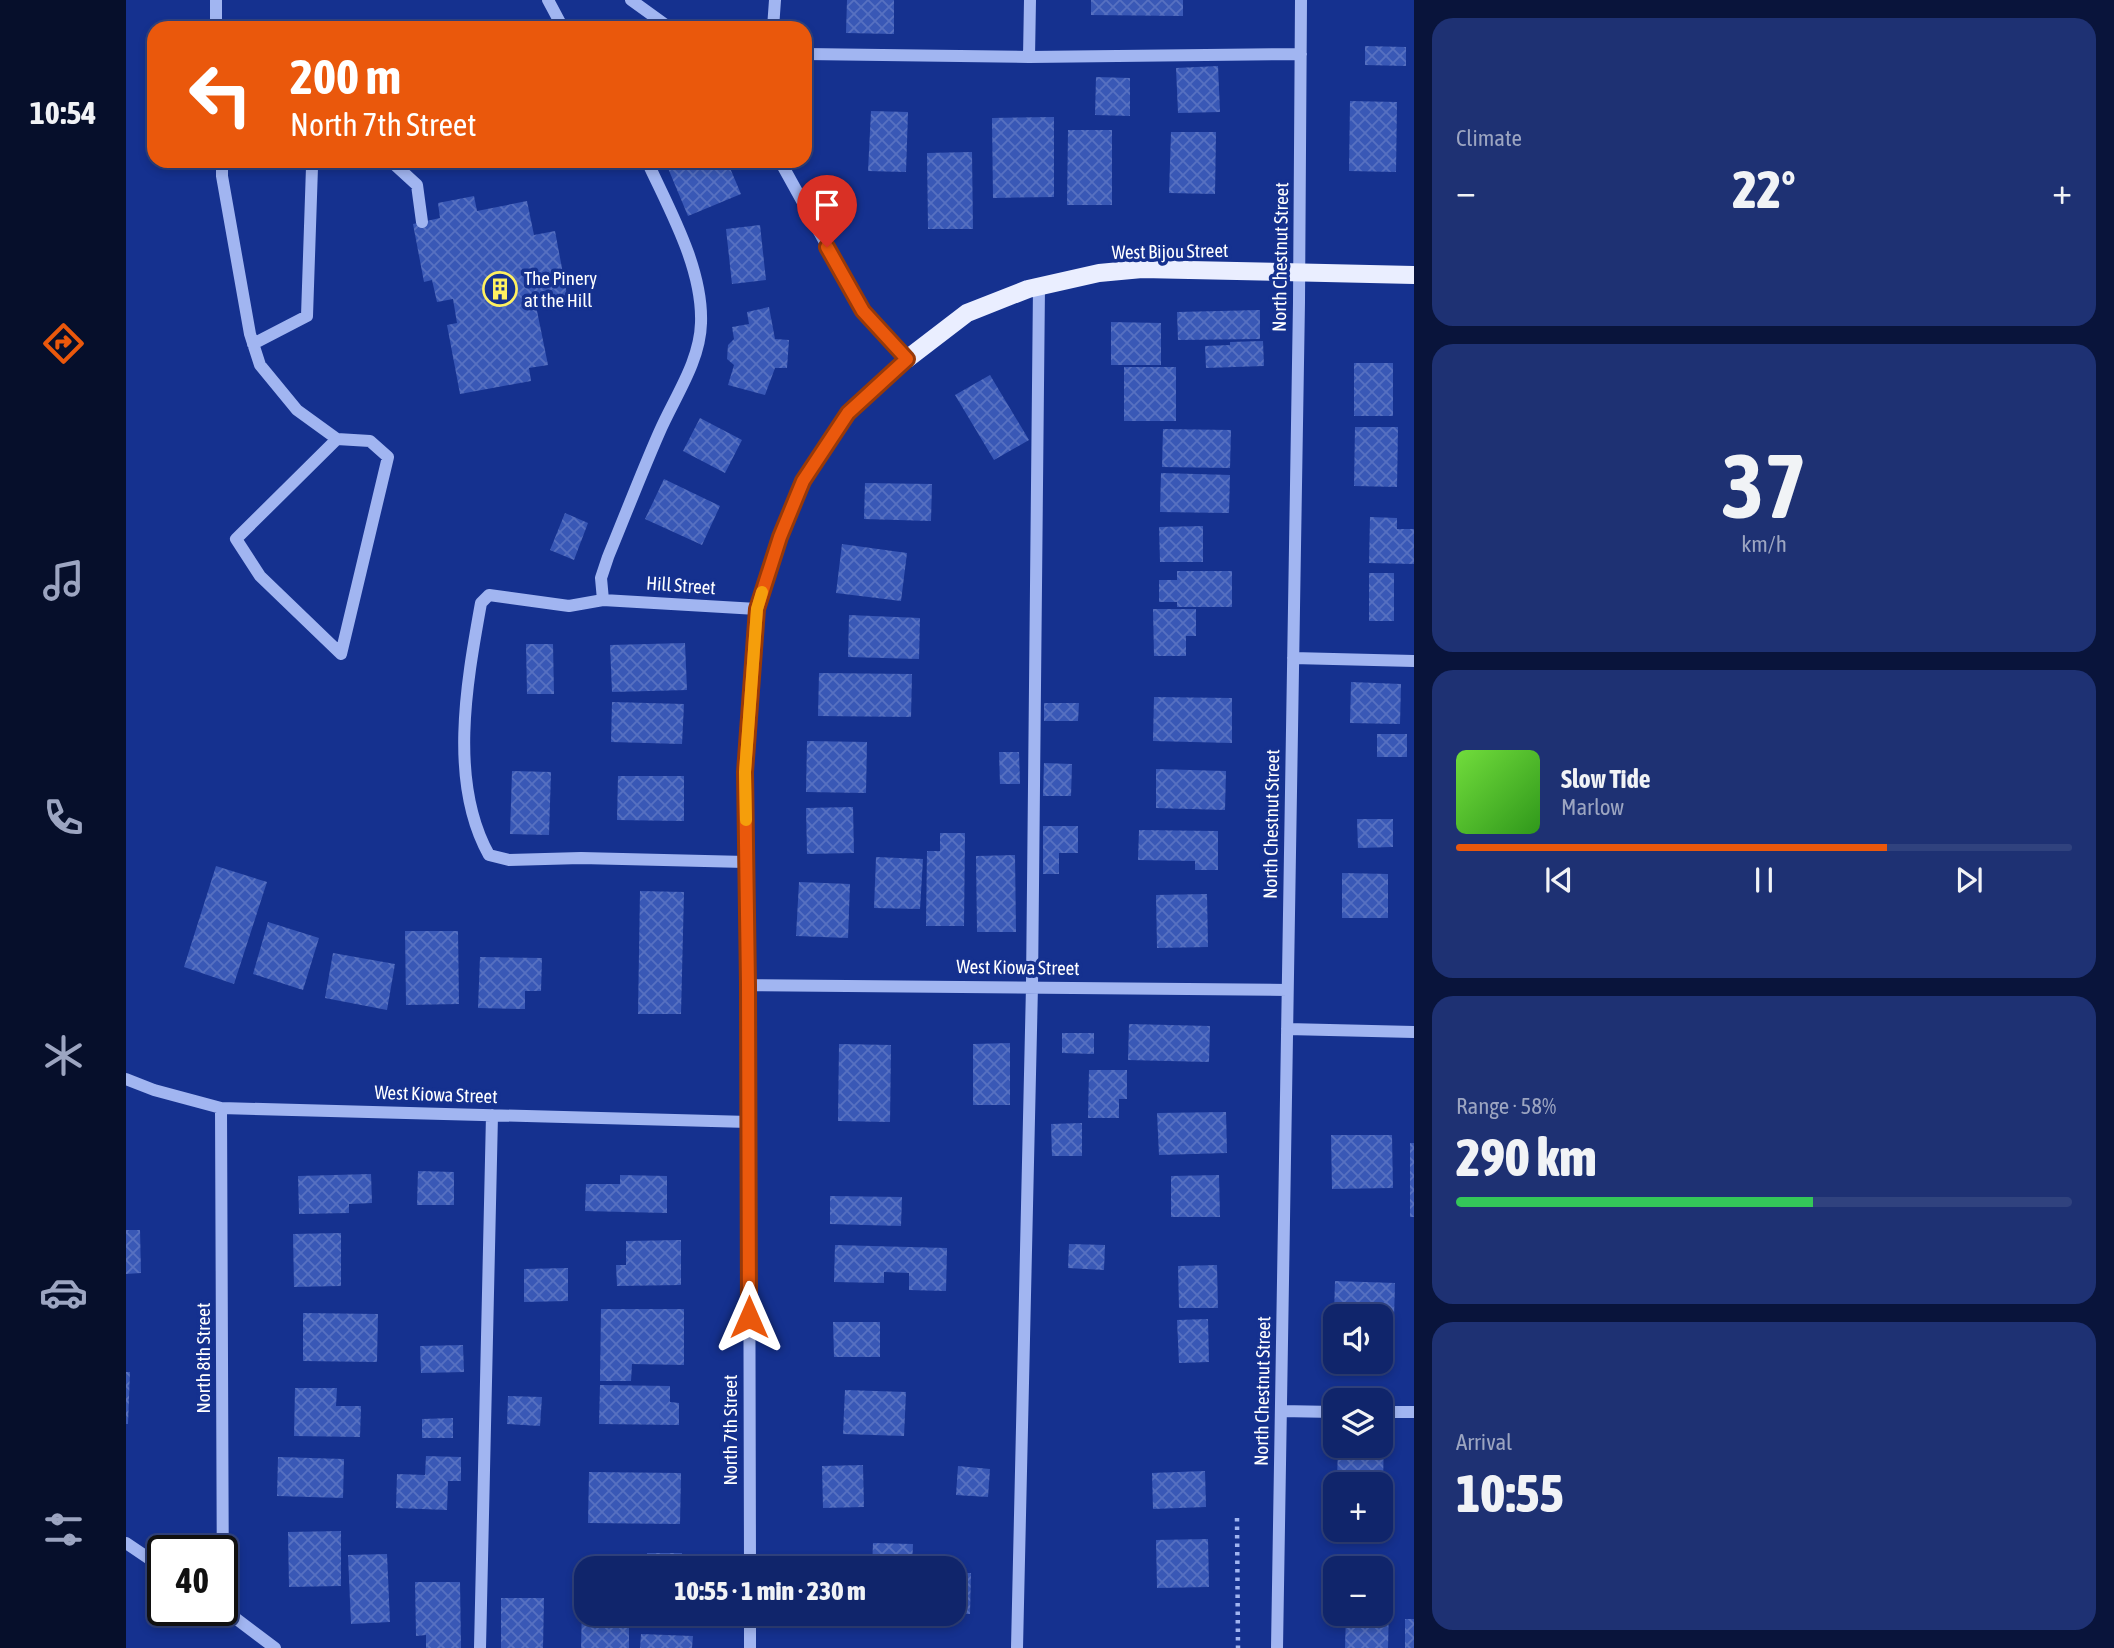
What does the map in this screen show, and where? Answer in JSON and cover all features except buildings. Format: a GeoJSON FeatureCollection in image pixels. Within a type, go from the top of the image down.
{"type":"FeatureCollection","features":[{"type":"Feature","properties":{"kind":"main road","name":"West Bijou Street"},"geometry":{"type":"LineString","coordinates":[[907,359],[967,313],[1039,286],[1099,273],[1142,269],[1414,275]]}},
{"type":"Feature","properties":{"kind":"street"},"geometry":{"type":"LineString","coordinates":[[216,0],[216,21]]}},
{"type":"Feature","properties":{"kind":"street"},"geometry":{"type":"LineString","coordinates":[[548,0],[560,21]]}},
{"type":"Feature","properties":{"kind":"street"},"geometry":{"type":"LineString","coordinates":[[631,0],[660,21]]}},
{"type":"Feature","properties":{"kind":"street"},"geometry":{"type":"LineString","coordinates":[[774,21],[775,0]]}},
{"type":"Feature","properties":{"kind":"street"},"geometry":{"type":"LineString","coordinates":[[1029,57],[1030,0]]}},
{"type":"Feature","properties":{"kind":"street","name":"North Chestnut Street"},"geometry":{"type":"LineString","coordinates":[[1277,1648],[1300,272],[1301,0]]}},
{"type":"Feature","properties":{"kind":"street"},"geometry":{"type":"LineString","coordinates":[[812,54],[1029,57],[1301,54]]}},
{"type":"Feature","properties":{"kind":"street"},"geometry":{"type":"LineString","coordinates":[[222,168],[250,334],[260,365],[297,410],[337,439],[370,441],[388,457],[341,653],[260,576],[236,539],[337,439]]}},
{"type":"Feature","properties":{"kind":"street"},"geometry":{"type":"LineString","coordinates":[[254,344],[307,316],[312,168]]}},
{"type":"Feature","properties":{"kind":"street"},"geometry":{"type":"LineString","coordinates":[[398,168],[417,185],[422,222]]}},
{"type":"Feature","properties":{"kind":"street"},"geometry":{"type":"LineString","coordinates":[[603,600],[601,578],[608,557],[659,432],[694,359],[701,323],[698,290],[683,239],[650,168]]}},
{"type":"Feature","properties":{"kind":"street"},"geometry":{"type":"LineString","coordinates":[[784,168],[863,311],[907,359]]}},
{"type":"Feature","properties":{"kind":"street"},"geometry":{"type":"LineString","coordinates":[[1017,1648],[1032,986],[1039,286]]}},
{"type":"Feature","properties":{"kind":"street","name":"North 7th Street"},"geometry":{"type":"LineString","coordinates":[[750,1556],[745,772],[757,609],[780,537],[803,481],[848,413],[907,359]]}},
{"type":"Feature","properties":{"kind":"street","name":"Hill Street"},"geometry":{"type":"LineString","coordinates":[[746,862],[581,858],[509,860],[489,855],[475,820],[464,773],[466,705],[481,603],[489,595],[569,606],[603,600],[757,609]]}},
{"type":"Feature","properties":{"kind":"street"},"geometry":{"type":"LineString","coordinates":[[1293,658],[1414,661]]}},
{"type":"Feature","properties":{"kind":"street","name":"West Kiowa Street"},"geometry":{"type":"LineString","coordinates":[[748,985],[1287,990]]}},
{"type":"Feature","properties":{"kind":"street"},"geometry":{"type":"LineString","coordinates":[[1287,1029],[1414,1032]]}},
{"type":"Feature","properties":{"kind":"street","name":"West Kiowa Street"},"geometry":{"type":"LineString","coordinates":[[126,1079],[154,1090],[221,1108],[749,1122]]}},
{"type":"Feature","properties":{"kind":"street","name":"North 8th Street"},"geometry":{"type":"LineString","coordinates":[[221,1108],[223,1535]]}},
{"type":"Feature","properties":{"kind":"street"},"geometry":{"type":"LineString","coordinates":[[480,1648],[492,1115]]}},
{"type":"Feature","properties":{"kind":"street"},"geometry":{"type":"LineString","coordinates":[[1281,1411],[1323,1412]]}},
{"type":"Feature","properties":{"kind":"street"},"geometry":{"type":"LineString","coordinates":[[1393,1412],[1414,1412]]}},
{"type":"Feature","properties":{"kind":"street"},"geometry":{"type":"LineString","coordinates":[[126,1543],[147,1557]]}},
{"type":"Feature","properties":{"kind":"street"},"geometry":{"type":"LineString","coordinates":[[238,1620],[275,1648]]}},
{"type":"Feature","properties":{"kind":"street"},"geometry":{"type":"LineString","coordinates":[[750,1626],[750,1648]]}},
{"type":"Feature","properties":{"kind":"path"},"geometry":{"type":"LineString","coordinates":[[1237,1518],[1238,1648]]}},
{"type":"Feature","properties":{"kind":"slow traffic"},"geometry":{"type":"LineString","coordinates":[[746,820],[745,772],[757,609],[762,592]]}},
{"type":"Feature","properties":{"kind":"place","name":"The Pinery at the Hill"},"geometry":{"type":"Point","coordinates":[500,289]}},
{"type":"Feature","properties":{"kind":"route"},"geometry":{"type":"LineString","coordinates":[[749,1317],[745,772],[757,609],[780,537],[803,481],[848,413],[907,359],[863,311],[827,247]]}}]}
